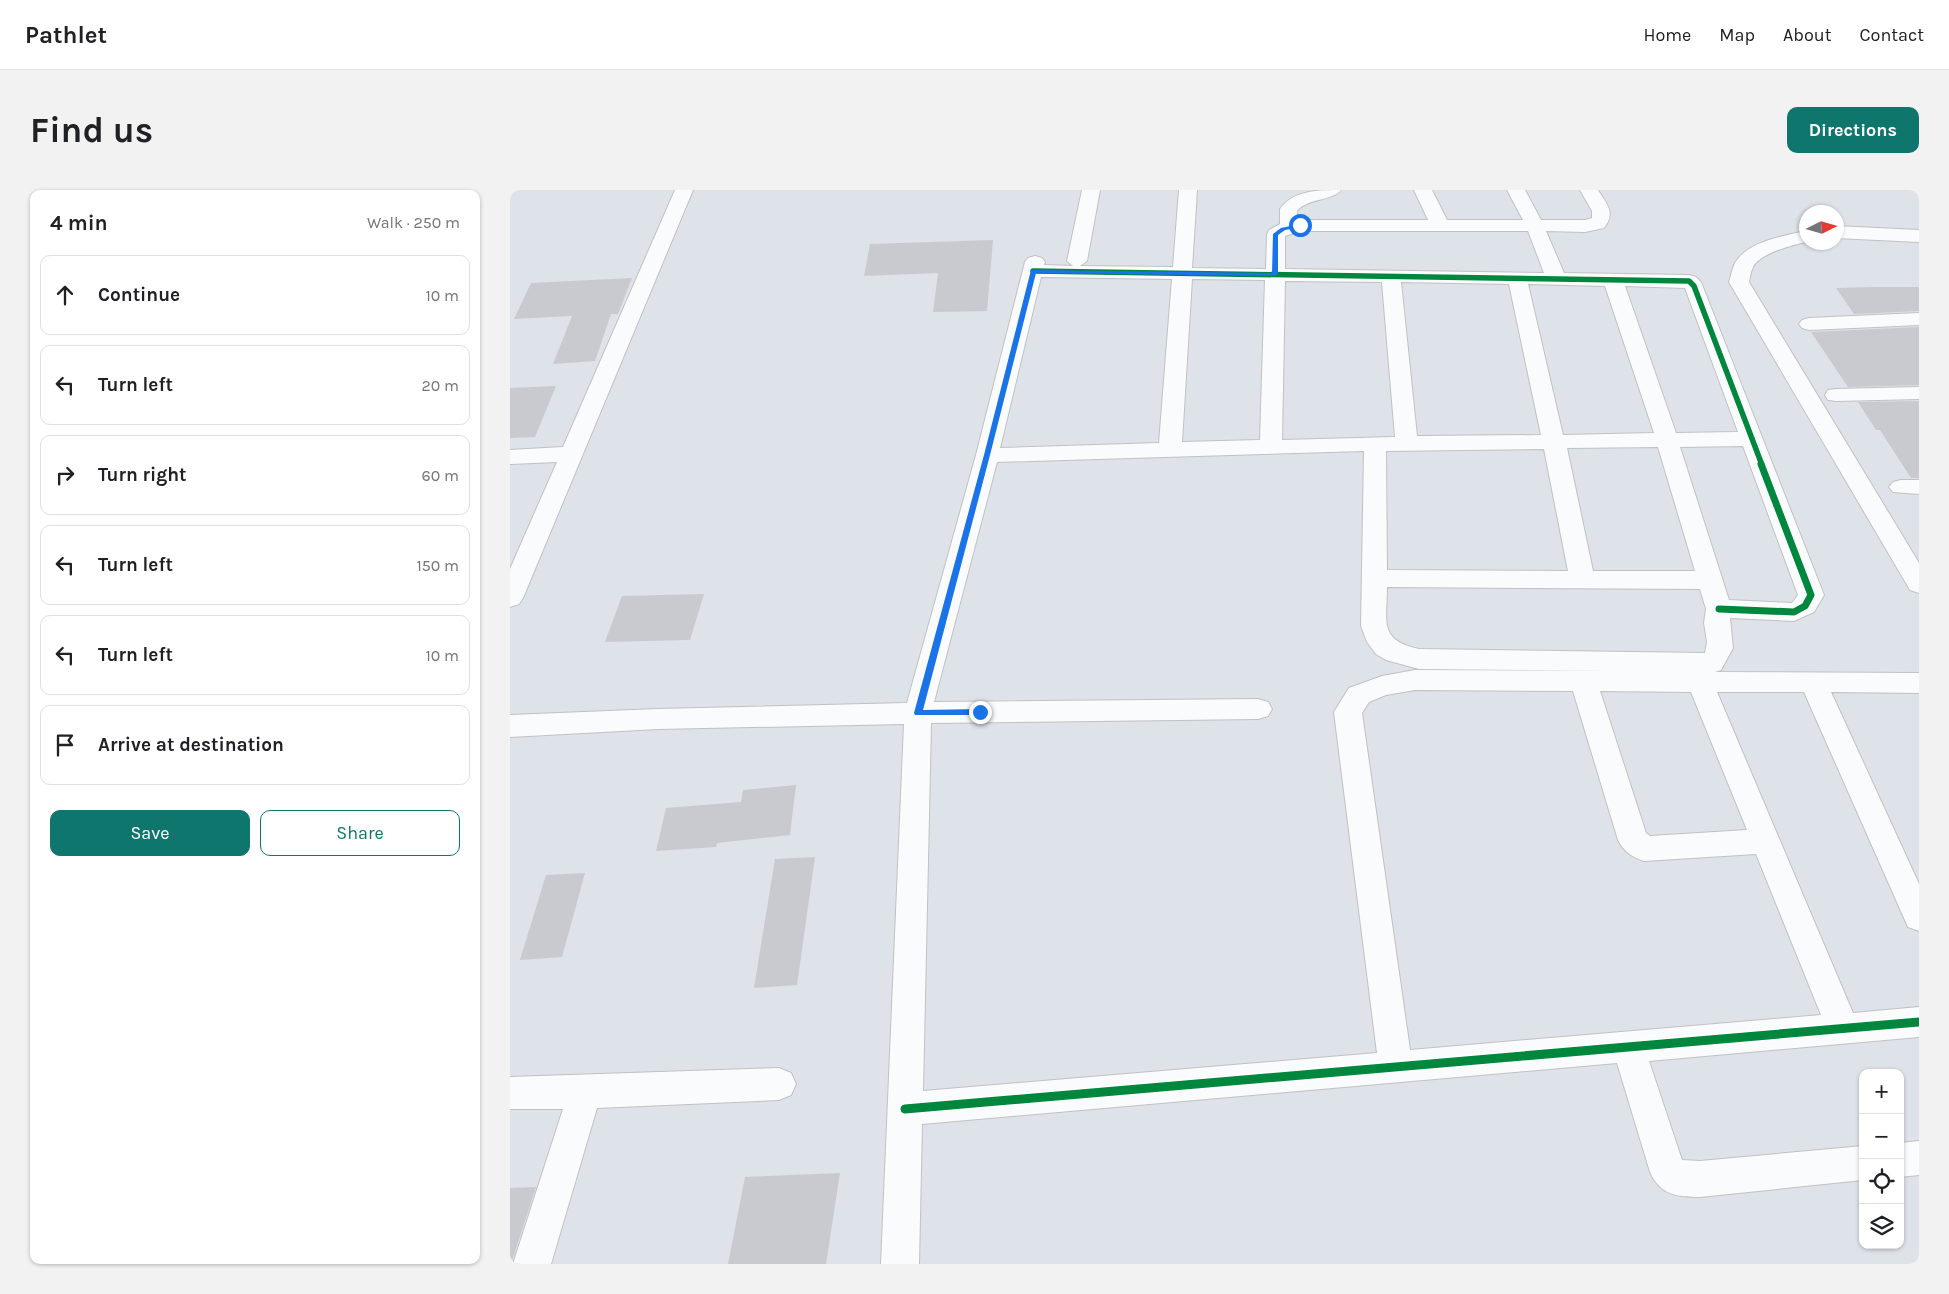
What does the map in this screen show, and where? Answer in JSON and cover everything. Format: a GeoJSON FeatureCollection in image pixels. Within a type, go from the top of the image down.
{"type":"FeatureCollection","features":[{"type":"Feature","properties":{"kind":"street"},"geometry":{"type":"LineString","coordinates":[[510,598],[684,190]]}},
{"type":"Feature","properties":{"kind":"street"},"geometry":{"type":"LineString","coordinates":[[1077,261],[1091,190]]}},
{"type":"Feature","properties":{"kind":"street"},"geometry":{"type":"LineString","coordinates":[[1170,450],[1188,190]]}},
{"type":"Feature","properties":{"kind":"street"},"geometry":{"type":"LineString","coordinates":[[1289,227],[1288,213],[1291,207],[1308,198],[1332,190]]}},
{"type":"Feature","properties":{"kind":"street"},"geometry":{"type":"LineString","coordinates":[[1423,190],[1440,225]]}},
{"type":"Feature","properties":{"kind":"street"},"geometry":{"type":"LineString","coordinates":[[1516,190],[1535,226],[1556,278]]}},
{"type":"Feature","properties":{"kind":"street"},"geometry":{"type":"LineString","coordinates":[[1271,447],[1276,234],[1283,229],[1300,225],[1585,226],[1596,224],[1601,220],[1601,211],[1589,190]]}},
{"type":"Feature","properties":{"kind":"street"},"geometry":{"type":"LineString","coordinates":[[1844,232],[1919,236]]}},
{"type":"Feature","properties":{"kind":"street"},"geometry":{"type":"LineString","coordinates":[[1799,239],[1763,250],[1745,262],[1739,282],[1919,584]]}},
{"type":"Feature","properties":{"kind":"street"},"geometry":{"type":"LineString","coordinates":[[900,1264],[918,713],[987,455],[1034,266],[1183,272],[1689,281],[1694,286],[1811,595],[1808,604],[1802,610],[1794,612],[1719,609]]}},
{"type":"Feature","properties":{"kind":"street"},"geometry":{"type":"LineString","coordinates":[[1391,276],[1407,444]]}},
{"type":"Feature","properties":{"kind":"street"},"geometry":{"type":"LineString","coordinates":[[1517,278],[1554,442],[1582,579]]}},
{"type":"Feature","properties":{"kind":"street"},"geometry":{"type":"LineString","coordinates":[[1375,444],[1374,626],[1378,641],[1392,653],[1419,659],[1712,664],[1718,656],[1722,645],[1717,616],[1719,609],[1667,440],[1613,279]]}},
{"type":"Feature","properties":{"kind":"street"},"geometry":{"type":"LineString","coordinates":[[1809,324],[1919,320]]}},
{"type":"Feature","properties":{"kind":"street"},"geometry":{"type":"LineString","coordinates":[[1836,395],[1919,393]]}},
{"type":"Feature","properties":{"kind":"street"},"geometry":{"type":"LineString","coordinates":[[987,455],[1375,444],[1752,439]]}},
{"type":"Feature","properties":{"kind":"street"},"geometry":{"type":"LineString","coordinates":[[510,456],[572,454]]}},
{"type":"Feature","properties":{"kind":"street"},"geometry":{"type":"LineString","coordinates":[[1374,578],[1710,580]]}},
{"type":"Feature","properties":{"kind":"street"},"geometry":{"type":"LineString","coordinates":[[1396,1066],[1348,712],[1359,696],[1382,686],[1415,680],[1919,683]]}},
{"type":"Feature","properties":{"kind":"street"},"geometry":{"type":"LineString","coordinates":[[1583,681],[1633,840],[1644,849],[1766,842]]}},
{"type":"Feature","properties":{"kind":"street"},"geometry":{"type":"LineString","coordinates":[[1700,682],[1843,1028]]}},
{"type":"Feature","properties":{"kind":"street"},"geometry":{"type":"LineString","coordinates":[[1814,682],[1919,918]]}},
{"type":"Feature","properties":{"kind":"street"},"geometry":{"type":"LineString","coordinates":[[510,726],[658,718],[1258,709]]}},
{"type":"Feature","properties":{"kind":"street"},"geometry":{"type":"LineString","coordinates":[[905,1110],[1919,1022]]}},
{"type":"Feature","properties":{"kind":"street"},"geometry":{"type":"LineString","coordinates":[[1628,1046],[1668,1172],[1681,1179],[1700,1179],[1859,1163]]}},
{"type":"Feature","properties":{"kind":"street"},"geometry":{"type":"LineString","coordinates":[[510,1093],[585,1092],[779,1084]]}},
{"type":"Feature","properties":{"kind":"street"},"geometry":{"type":"LineString","coordinates":[[532,1264],[585,1092]]}},
{"type":"Feature","properties":{"kind":"street"},"geometry":{"type":"LineString","coordinates":[[1904,1160],[1919,1158]]}},
{"type":"Feature","properties":{"kind":"building"},"geometry":{"type":"Polygon","coordinates":[[[993,240],[987,311],[933,312],[938,273],[864,276],[870,244],[993,240]]]}},
{"type":"Feature","properties":{"kind":"building"},"geometry":{"type":"Polygon","coordinates":[[[632,278],[618,314],[611,314],[595,361],[553,364],[572,316],[514,319],[531,283],[632,278]]]}},
{"type":"Feature","properties":{"kind":"building"},"geometry":{"type":"Polygon","coordinates":[[[1919,287],[1919,311],[1854,314],[1836,288],[1919,287]]]}},
{"type":"Feature","properties":{"kind":"building"},"geometry":{"type":"Polygon","coordinates":[[[1919,327],[1919,385],[1848,387],[1811,332],[1919,327]]]}},
{"type":"Feature","properties":{"kind":"building"},"geometry":{"type":"Polygon","coordinates":[[[556,386],[535,437],[510,438],[510,388],[556,386]]]}},
{"type":"Feature","properties":{"kind":"building"},"geometry":{"type":"Polygon","coordinates":[[[1919,401],[1919,478],[1911,478],[1880,430],[1876,430],[1858,402],[1919,401]]]}},
{"type":"Feature","properties":{"kind":"building"},"geometry":{"type":"Polygon","coordinates":[[[704,594],[690,640],[605,642],[622,596],[704,594]]]}},
{"type":"Feature","properties":{"kind":"building"},"geometry":{"type":"Polygon","coordinates":[[[796,785],[790,835],[717,843],[716,847],[656,851],[666,808],[741,802],[743,790],[796,785]]]}},
{"type":"Feature","properties":{"kind":"building"},"geometry":{"type":"Polygon","coordinates":[[[815,857],[797,985],[754,988],[775,859],[815,857]]]}},
{"type":"Feature","properties":{"kind":"building"},"geometry":{"type":"Polygon","coordinates":[[[585,873],[562,957],[520,960],[546,875],[585,873]]]}},
{"type":"Feature","properties":{"kind":"building"},"geometry":{"type":"Polygon","coordinates":[[[840,1173],[826,1264],[728,1264],[745,1177],[840,1173]]]}},
{"type":"Feature","properties":{"kind":"building"},"geometry":{"type":"Polygon","coordinates":[[[536,1187],[511,1264],[510,1264],[510,1188],[536,1187]]]}},
{"type":"Feature","properties":{"kind":"cycle path"},"geometry":{"type":"LineString","coordinates":[[1033,271],[1689,281],[1694,286],[1811,595],[1805,606],[1794,612],[1719,609]]}},
{"type":"Feature","properties":{"kind":"cycle path"},"geometry":{"type":"LineString","coordinates":[[905,1109],[1919,1022]]}},
{"type":"Feature","properties":{"kind":"route"},"geometry":{"type":"LineString","coordinates":[[980,712],[918,713],[987,455],[1033,271],[1275,274],[1276,234],[1283,229],[1300,225]]}}]}
